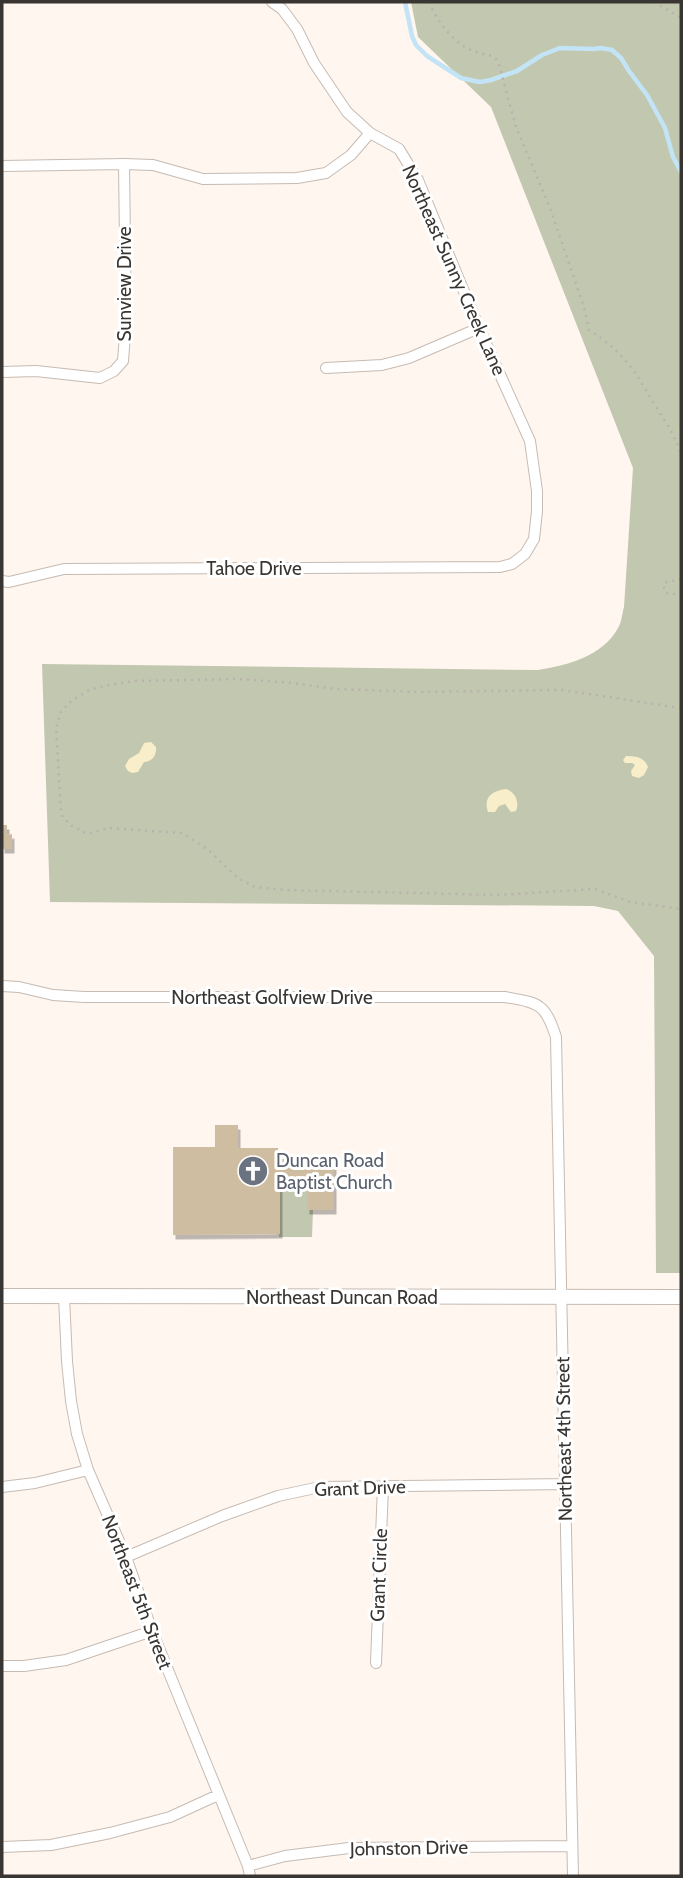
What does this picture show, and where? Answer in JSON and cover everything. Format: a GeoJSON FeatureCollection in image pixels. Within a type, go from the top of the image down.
{"type":"FeatureCollection","features":[{"type":"Feature","properties":{"kind":"street","name":"Northeast Sunny Creek Lane"},"geometry":{"type":"LineString","coordinates":[[272,2],[282,9],[297,29],[328,85],[347,112],[370,132],[399,149],[418,180],[479,328],[530,441],[537,491],[534,538],[525,554],[512,564],[500,567]]}},
{"type":"Feature","properties":{"kind":"street"},"geometry":{"type":"LineString","coordinates":[[2,166],[153,165],[203,179],[297,178],[326,173],[351,155],[370,132]]}},
{"type":"Feature","properties":{"kind":"street","name":"Sunview Drive"},"geometry":{"type":"LineString","coordinates":[[2,372],[100,378],[114,372],[123,361],[126,321],[124,164]]}},
{"type":"Feature","properties":{"kind":"street"},"geometry":{"type":"LineString","coordinates":[[326,368],[382,365],[409,358],[479,328]]}},
{"type":"Feature","properties":{"kind":"street","name":"Tahoe Drive"},"geometry":{"type":"LineString","coordinates":[[4,584],[64,569],[500,567]]}},
{"type":"Feature","properties":{"kind":"street"},"geometry":{"type":"LineString","coordinates":[[2,975],[19,987]]}},
{"type":"Feature","properties":{"kind":"street","name":"Northeast Golfview Drive"},"geometry":{"type":"LineString","coordinates":[[2,986],[53,995],[84,997],[505,997],[530,1001],[541,1007]]}},
{"type":"Feature","properties":{"kind":"street","name":"Northeast 4th Street"},"geometry":{"type":"LineString","coordinates":[[541,1007],[549,1016],[556,1037],[573,1876]]}},
{"type":"Feature","properties":{"kind":"street","name":"Northeast Duncan Road"},"geometry":{"type":"LineString","coordinates":[[2,1296],[681,1297]]}},
{"type":"Feature","properties":{"kind":"street","name":"Northeast 5th Street"},"geometry":{"type":"LineString","coordinates":[[64,1297],[71,1401],[77,1434],[88,1469],[126,1557],[152,1631],[249,1871]]}},
{"type":"Feature","properties":{"kind":"street"},"geometry":{"type":"LineString","coordinates":[[2,1487],[35,1483],[88,1469]]}},
{"type":"Feature","properties":{"kind":"street","name":"Grant Drive"},"geometry":{"type":"LineString","coordinates":[[126,1557],[222,1516],[278,1496],[320,1487],[564,1484]]}},
{"type":"Feature","properties":{"kind":"street","name":"Grant Circle"},"geometry":{"type":"LineString","coordinates":[[376,1664],[383,1486]]}},
{"type":"Feature","properties":{"kind":"street"},"geometry":{"type":"LineString","coordinates":[[2,1667],[66,1660],[152,1631]]}},
{"type":"Feature","properties":{"kind":"street"},"geometry":{"type":"LineString","coordinates":[[2,1847],[51,1845],[110,1833],[170,1817],[218,1795]]}},
{"type":"Feature","properties":{"kind":"street","name":"Johnston Drive"},"geometry":{"type":"LineString","coordinates":[[249,1871],[285,1856],[349,1848],[572,1846]]}},
{"type":"Feature","properties":{"kind":"path"},"geometry":{"type":"LineString","coordinates":[[429,2],[450,34],[460,44],[473,51],[491,55],[498,61],[516,127],[550,208],[584,307],[589,330],[620,353],[638,376],[674,432],[681,455]]}},
{"type":"Feature","properties":{"kind":"path"},"geometry":{"type":"LineString","coordinates":[[654,2],[681,18]]}},
{"type":"Feature","properties":{"kind":"path"},"geometry":{"type":"LineString","coordinates":[[681,579],[663,585],[666,593],[681,595]]}},
{"type":"Feature","properties":{"kind":"path"},"geometry":{"type":"LineString","coordinates":[[681,708],[562,690],[419,692],[336,689],[255,680],[135,681],[104,685],[78,696],[61,712],[56,737],[60,806],[63,818],[72,826],[84,834],[108,828],[182,833],[207,849],[238,878],[256,887],[497,895],[595,889],[630,902],[681,909]]}},
{"type":"Feature","properties":{"kind":"green space"},"geometry":{"type":"Polygon","coordinates":[[[411,2],[681,2],[681,1273],[656,1273],[654,956],[618,911],[594,906],[50,902],[42,664],[538,670],[572,662],[593,653],[611,638],[619,626],[624,607],[633,468],[491,107],[418,37],[411,2]]]}},
{"type":"Feature","properties":{"kind":"green space"},"geometry":{"type":"Polygon","coordinates":[[[280,1183],[307,1183],[307,1210],[313,1210],[312,1237],[279,1237],[280,1183]]]}},
{"type":"Feature","properties":{"kind":"sand"},"geometry":{"type":"Polygon","coordinates":[[[151,742],[156,747],[153,758],[144,762],[138,772],[128,771],[125,766],[129,759],[139,753],[144,743],[151,742]]]}},
{"type":"Feature","properties":{"kind":"sand"},"geometry":{"type":"Polygon","coordinates":[[[626,756],[644,761],[648,767],[644,775],[639,778],[632,776],[631,771],[635,765],[625,763],[623,760],[626,756]]]}},
{"type":"Feature","properties":{"kind":"sand"},"geometry":{"type":"Polygon","coordinates":[[[506,789],[516,798],[516,811],[511,812],[505,804],[499,806],[495,812],[488,812],[487,802],[490,796],[506,789]]]}},
{"type":"Feature","properties":{"kind":"building"},"geometry":{"type":"Polygon","coordinates":[[[2,825],[7,825],[7,835],[12,834],[12,849],[2,849],[2,825]]]}},
{"type":"Feature","properties":{"kind":"building","name":"Duncan Road Baptist Church"},"geometry":{"type":"Polygon","coordinates":[[[215,1125],[238,1125],[238,1148],[278,1148],[278,1159],[334,1159],[334,1210],[307,1210],[307,1183],[280,1183],[280,1234],[173,1235],[173,1147],[215,1147],[215,1125]]]}},
{"type":"Feature","properties":{"kind":"waterway"},"geometry":{"type":"LineString","coordinates":[[405,2],[416,45],[427,56],[461,78],[480,82],[491,80],[517,71],[542,55],[560,48],[612,50],[621,58],[647,95],[665,128],[673,157],[681,172]]}},
{"type":"Feature","properties":{"kind":"place","name":"Duncan Road Baptist Church"},"geometry":{"type":"Point","coordinates":[253,1171]}}]}
